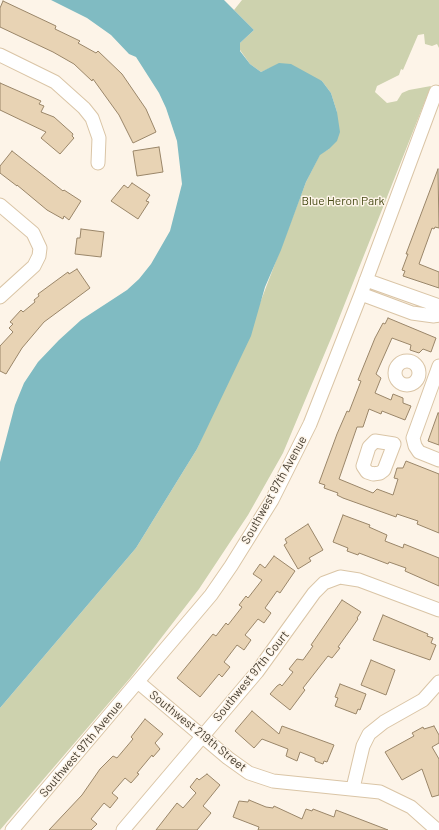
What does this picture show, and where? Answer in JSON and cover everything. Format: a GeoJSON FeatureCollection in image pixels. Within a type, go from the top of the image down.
{"type":"FeatureCollection","features":[{"type":"Feature","properties":{"kind":"street"},"geometry":{"type":"LineString","coordinates":[[0,55],[55,82],[84,108],[92,118],[100,138],[98,163]]}},
{"type":"Feature","properties":{"kind":"street","name":"Southwest 97th Avenue"},"geometry":{"type":"LineString","coordinates":[[12,830],[138,682],[222,580],[272,500],[304,439],[361,294],[436,92]]}},
{"type":"Feature","properties":{"kind":"street"},"geometry":{"type":"LineString","coordinates":[[0,205],[33,233],[39,245],[40,254],[36,264],[0,297]]}},
{"type":"Feature","properties":{"kind":"street"},"geometry":{"type":"LineString","coordinates":[[366,280],[439,306]]}},
{"type":"Feature","properties":{"kind":"street"},"geometry":{"type":"LineString","coordinates":[[361,294],[426,316],[439,315]]}},
{"type":"Feature","properties":{"kind":"street"},"geometry":{"type":"LineString","coordinates":[[439,366],[414,435],[414,443],[419,452],[439,460]]}},
{"type":"Feature","properties":{"kind":"street"},"geometry":{"type":"LineString","coordinates":[[419,379],[432,384]]}},
{"type":"Feature","properties":{"kind":"street"},"geometry":{"type":"LineString","coordinates":[[394,444],[414,443]]}},
{"type":"Feature","properties":{"kind":"street","name":"Southwest 97th Court"},"geometry":{"type":"LineString","coordinates":[[122,830],[268,658],[318,589],[333,579],[346,577],[359,580],[439,610]]}},
{"type":"Feature","properties":{"kind":"street","name":"Southwest 219th Street"},"geometry":{"type":"LineString","coordinates":[[138,682],[202,737],[237,765],[254,775],[273,780],[380,792],[413,809],[437,830]]}},
{"type":"Feature","properties":{"kind":"street"},"geometry":{"type":"LineString","coordinates":[[353,788],[363,746],[369,734],[384,722],[423,700],[439,682]]}},
{"type":"Feature","properties":{"kind":"green space","name":"Blue Heron Park"},"geometry":{"type":"Polygon","coordinates":[[[242,0],[439,0],[439,48],[437,44],[432,46],[425,44],[424,34],[418,35],[403,70],[401,69],[399,75],[377,86],[375,92],[387,103],[397,101],[402,93],[409,90],[431,86],[332,336],[283,453],[248,515],[199,589],[131,677],[0,830],[0,708],[136,548],[197,449],[257,311],[306,182],[320,154],[329,149],[337,112],[331,93],[322,81],[270,68],[261,72],[250,64],[240,50],[240,43],[254,30],[234,10],[242,0]]]}},
{"type":"Feature","properties":{"kind":"water"},"geometry":{"type":"Polygon","coordinates":[[[51,0],[224,0],[254,30],[240,43],[240,51],[250,64],[261,72],[279,63],[291,64],[322,81],[331,93],[337,112],[340,132],[337,141],[320,155],[306,182],[281,250],[265,287],[251,336],[197,449],[136,548],[0,708],[0,462],[15,405],[24,383],[38,362],[59,340],[81,320],[127,290],[139,279],[151,264],[170,231],[182,184],[177,141],[166,108],[159,93],[136,57],[129,54],[111,35],[87,18],[51,0]]]}},
{"type":"Feature","properties":{"kind":"building"},"geometry":{"type":"Polygon","coordinates":[[[3,1],[56,26],[55,29],[80,41],[78,43],[96,53],[98,51],[122,74],[146,109],[156,132],[133,143],[119,115],[93,79],[92,81],[74,64],[53,52],[0,27],[0,8],[3,1]]]}},
{"type":"Feature","properties":{"kind":"building"},"geometry":{"type":"Polygon","coordinates":[[[0,83],[41,101],[39,104],[44,106],[41,112],[54,117],[73,134],[72,136],[74,138],[60,154],[41,138],[46,132],[0,110],[0,83]]]}},
{"type":"Feature","properties":{"kind":"building"},"geometry":{"type":"Polygon","coordinates":[[[159,147],[163,172],[137,176],[133,151],[159,147]]]}},
{"type":"Feature","properties":{"kind":"building"},"geometry":{"type":"Polygon","coordinates":[[[12,151],[63,191],[64,190],[81,201],[69,220],[64,216],[63,219],[47,210],[0,173],[0,166],[12,151]]]}},
{"type":"Feature","properties":{"kind":"building"},"geometry":{"type":"Polygon","coordinates":[[[438,169],[439,228],[432,228],[419,264],[439,272],[439,288],[403,276],[405,271],[402,270],[408,254],[406,254],[438,169]]]}},
{"type":"Feature","properties":{"kind":"building"},"geometry":{"type":"Polygon","coordinates":[[[132,183],[150,195],[146,201],[149,202],[138,219],[111,201],[124,185],[128,188],[132,183]]]}},
{"type":"Feature","properties":{"kind":"building"},"geometry":{"type":"Polygon","coordinates":[[[81,229],[104,232],[101,257],[75,254],[77,238],[80,238],[81,229]]]}},
{"type":"Feature","properties":{"kind":"building"},"geometry":{"type":"Polygon","coordinates":[[[77,269],[90,288],[44,322],[22,348],[6,374],[0,371],[0,346],[13,332],[9,328],[13,324],[10,322],[21,310],[23,312],[35,302],[34,300],[39,296],[38,294],[68,272],[69,274],[77,269]]]}},
{"type":"Feature","properties":{"kind":"building"},"geometry":{"type":"Polygon","coordinates":[[[388,318],[436,338],[431,352],[423,349],[419,353],[410,350],[411,345],[392,338],[376,374],[381,378],[375,393],[391,400],[393,394],[403,398],[403,403],[411,406],[405,420],[382,411],[381,414],[369,409],[363,427],[357,427],[339,479],[373,493],[377,489],[393,495],[398,479],[394,478],[397,468],[403,468],[406,461],[439,474],[439,533],[417,524],[418,521],[397,514],[396,517],[343,498],[337,495],[338,493],[324,488],[325,485],[319,483],[337,434],[347,411],[349,412],[361,381],[358,380],[375,338],[383,323],[385,324],[388,318]]]}},
{"type":"Feature","properties":{"kind":"building"},"geometry":{"type":"Polygon","coordinates":[[[439,413],[439,445],[428,441],[439,413]]]}},
{"type":"Feature","properties":{"kind":"building"},"geometry":{"type":"Polygon","coordinates":[[[343,515],[370,525],[369,527],[387,535],[385,541],[403,548],[404,544],[439,558],[439,586],[405,571],[406,568],[389,562],[388,564],[359,553],[358,555],[347,551],[348,548],[333,542],[343,515]]]}},
{"type":"Feature","properties":{"kind":"building"},"geometry":{"type":"Polygon","coordinates":[[[308,524],[323,550],[309,558],[311,561],[298,569],[284,545],[287,543],[285,539],[308,524]]]}},
{"type":"Feature","properties":{"kind":"building"},"geometry":{"type":"Polygon","coordinates":[[[274,556],[295,571],[280,593],[277,591],[265,608],[271,613],[264,623],[258,619],[245,635],[251,640],[244,650],[237,645],[224,662],[230,667],[222,677],[219,674],[200,697],[177,678],[213,634],[216,636],[226,623],[228,625],[242,607],[239,605],[246,596],[248,598],[262,580],[253,574],[260,564],[265,568],[274,556]]]}},
{"type":"Feature","properties":{"kind":"building"},"geometry":{"type":"Polygon","coordinates":[[[342,600],[361,612],[357,618],[358,619],[338,647],[340,648],[332,658],[328,656],[303,688],[305,690],[290,710],[270,694],[280,684],[282,686],[293,672],[289,669],[297,659],[303,660],[313,646],[311,645],[342,600]]]}},
{"type":"Feature","properties":{"kind":"building"},"geometry":{"type":"Polygon","coordinates":[[[383,615],[428,634],[427,636],[433,638],[431,643],[436,645],[430,660],[373,640],[383,615]]]}},
{"type":"Feature","properties":{"kind":"building"},"geometry":{"type":"Polygon","coordinates":[[[371,660],[395,670],[386,695],[361,685],[371,660]]]}},
{"type":"Feature","properties":{"kind":"building"},"geometry":{"type":"Polygon","coordinates":[[[340,684],[366,694],[360,710],[358,709],[356,714],[335,706],[338,698],[335,697],[340,684]]]}},
{"type":"Feature","properties":{"kind":"building"},"geometry":{"type":"Polygon","coordinates":[[[252,711],[279,734],[282,726],[334,745],[327,762],[324,761],[323,764],[315,761],[315,758],[300,752],[297,761],[286,756],[288,749],[262,739],[254,748],[235,731],[252,711]]]}},
{"type":"Feature","properties":{"kind":"building"},"geometry":{"type":"Polygon","coordinates":[[[145,719],[163,734],[155,743],[160,749],[153,757],[152,755],[131,783],[125,778],[112,793],[118,798],[110,808],[104,803],[91,819],[97,824],[91,830],[49,830],[82,795],[100,769],[113,756],[117,758],[133,739],[131,737],[145,719]]]}},
{"type":"Feature","properties":{"kind":"building"},"geometry":{"type":"Polygon","coordinates":[[[434,726],[439,735],[439,743],[432,747],[439,759],[439,795],[432,797],[422,769],[402,780],[385,752],[414,736],[412,733],[423,727],[424,729],[434,726]]]}},
{"type":"Feature","properties":{"kind":"building"},"geometry":{"type":"Polygon","coordinates":[[[207,774],[220,785],[203,806],[211,813],[197,830],[156,830],[177,803],[183,808],[196,793],[190,787],[197,778],[199,780],[207,774]]]}},
{"type":"Feature","properties":{"kind":"building"},"geometry":{"type":"Polygon","coordinates":[[[249,800],[266,807],[273,808],[274,806],[302,819],[306,809],[312,811],[313,809],[334,817],[336,810],[388,830],[258,830],[259,827],[233,817],[239,801],[248,802],[249,800]]]}}]}
